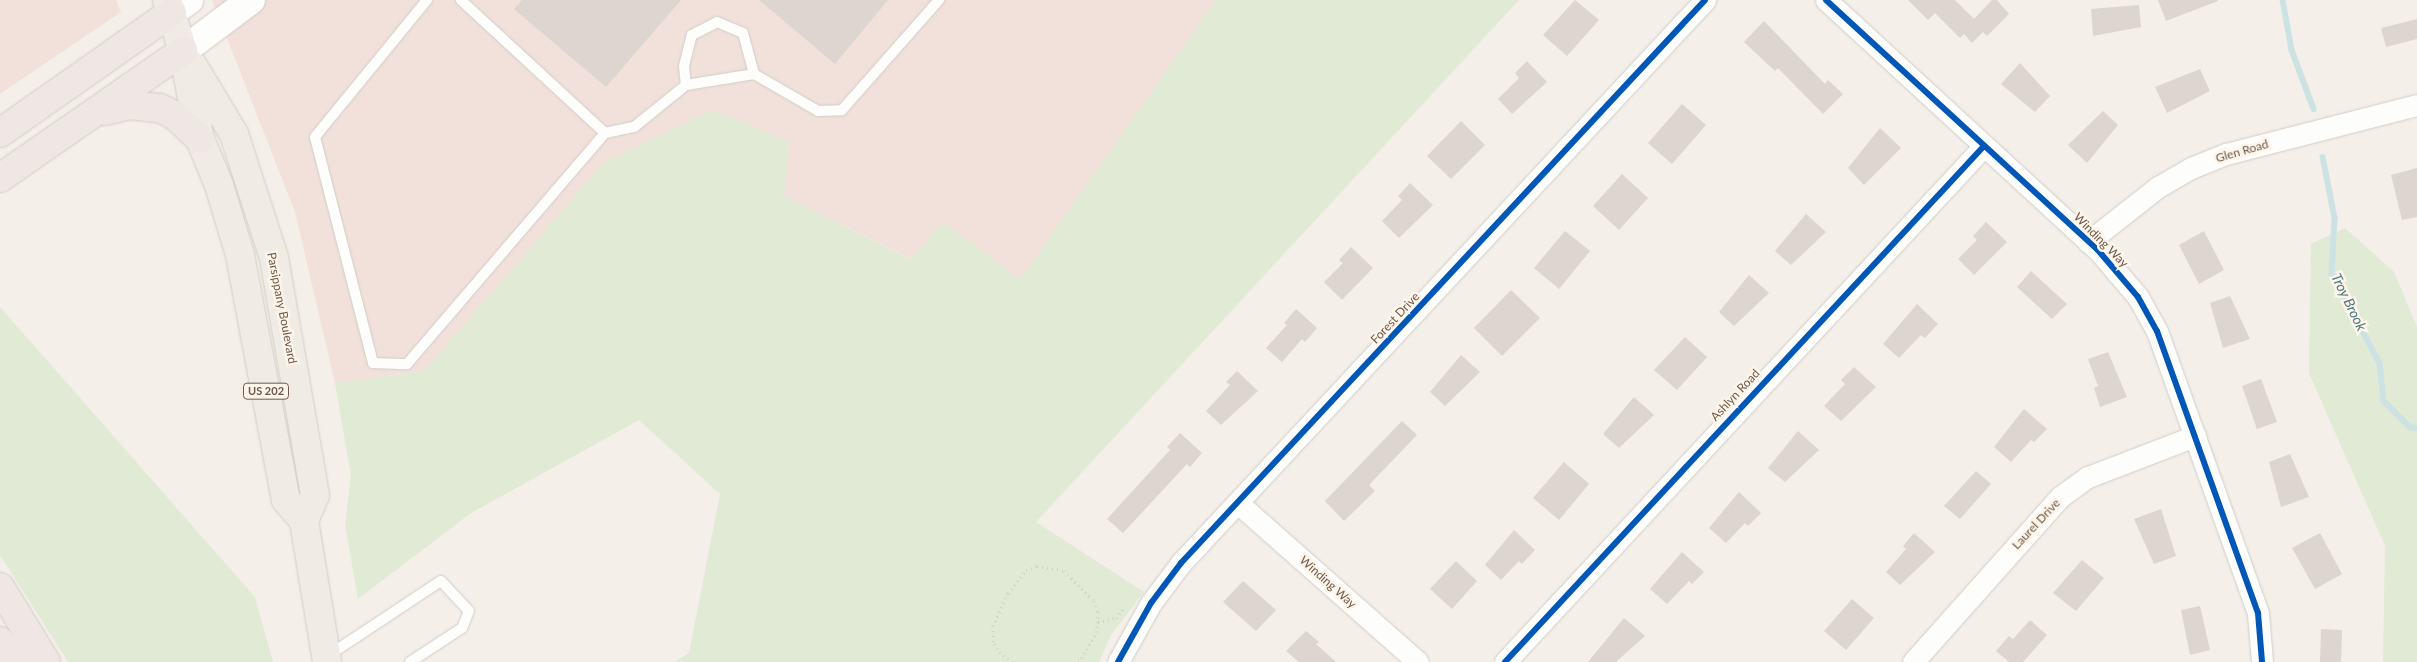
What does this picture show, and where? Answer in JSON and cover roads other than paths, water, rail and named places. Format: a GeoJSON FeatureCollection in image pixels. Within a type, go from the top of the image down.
{"type":"FeatureCollection","features":[{"type":"Feature","properties":{"kind":"highway"},"geometry":{"type":"LineString","coordinates":[[0,133],[176,4]]}},
{"type":"Feature","properties":{"kind":"highway"},"geometry":{"type":"LineString","coordinates":[[0,178],[183,51]]}},
{"type":"Feature","properties":{"kind":"highway"},"geometry":{"type":"LineString","coordinates":[[90,115],[129,105],[160,108],[174,115],[200,138]]}},
{"type":"Feature","properties":{"kind":"highway"},"geometry":{"type":"LineString","coordinates":[[0,587],[46,662]]}},
{"type":"Feature","properties":{"kind":"highway"},"geometry":{"type":"LineString","coordinates":[[0,641],[16,662]]}},
{"type":"Feature","properties":{"kind":"main road","name":"Parsippany Boulevard"},"geometry":{"type":"LineString","coordinates":[[176,4],[183,51],[200,138],[219,185],[240,255],[286,500],[304,521],[315,496],[274,258],[234,134],[183,51]]}},
{"type":"Feature","properties":{"kind":"main road"},"geometry":{"type":"LineString","coordinates":[[304,521],[327,660]]}},
{"type":"Feature","properties":{"kind":"street"},"geometry":{"type":"LineString","coordinates":[[183,51],[251,0]]}},
{"type":"Feature","properties":{"kind":"street","name":"Forest Drive"},"geometry":{"type":"LineString","coordinates":[[1118,662],[1151,603],[1181,563],[1705,0]]}},
{"type":"Feature","properties":{"kind":"street","name":"Winding Way"},"geometry":{"type":"LineString","coordinates":[[1826,0],[2115,267],[2143,306],[2157,331],[2258,613],[2262,662]]}},
{"type":"Feature","properties":{"kind":"street","name":"Glen Road"},"geometry":{"type":"LineString","coordinates":[[2088,242],[2158,187],[2190,168],[2226,154],[2417,105]]}},
{"type":"Feature","properties":{"kind":"street","name":"Ashlyn Road"},"geometry":{"type":"LineString","coordinates":[[1504,662],[1984,146]]}},
{"type":"Feature","properties":{"kind":"street","name":"Laurel Drive"},"geometry":{"type":"LineString","coordinates":[[1913,662],[2060,497],[2088,477],[2195,436]]}},
{"type":"Feature","properties":{"kind":"street","name":"Winding Way"},"geometry":{"type":"LineString","coordinates":[[1238,502],[1418,662]]}},
{"type":"Feature","properties":{"kind":"lane"},"geometry":{"type":"LineString","coordinates":[[426,0],[315,137],[373,363],[407,364],[605,133],[634,127],[686,85],[754,74],[818,110],[842,110],[938,0]]}},
{"type":"Feature","properties":{"kind":"lane"},"geometry":{"type":"LineString","coordinates":[[461,0],[605,133]]}},
{"type":"Feature","properties":{"kind":"lane"},"geometry":{"type":"LineString","coordinates":[[686,85],[684,66],[692,35],[717,22],[743,33],[754,74]]}},
{"type":"Feature","properties":{"kind":"lane"},"geometry":{"type":"LineString","coordinates":[[327,660],[441,581],[469,611],[462,628],[410,662]]}},
{"type":"Feature","properties":{"kind":"waterway","name":"Troy Brook"},"geometry":{"type":"LineString","coordinates":[[2283,0],[2292,50],[2314,109]]}},
{"type":"Feature","properties":{"kind":"waterway","name":"Troy Brook"},"geometry":{"type":"LineString","coordinates":[[2323,157],[2335,218],[2332,274],[2380,363],[2384,401],[2410,427],[2417,428]]}}]}
